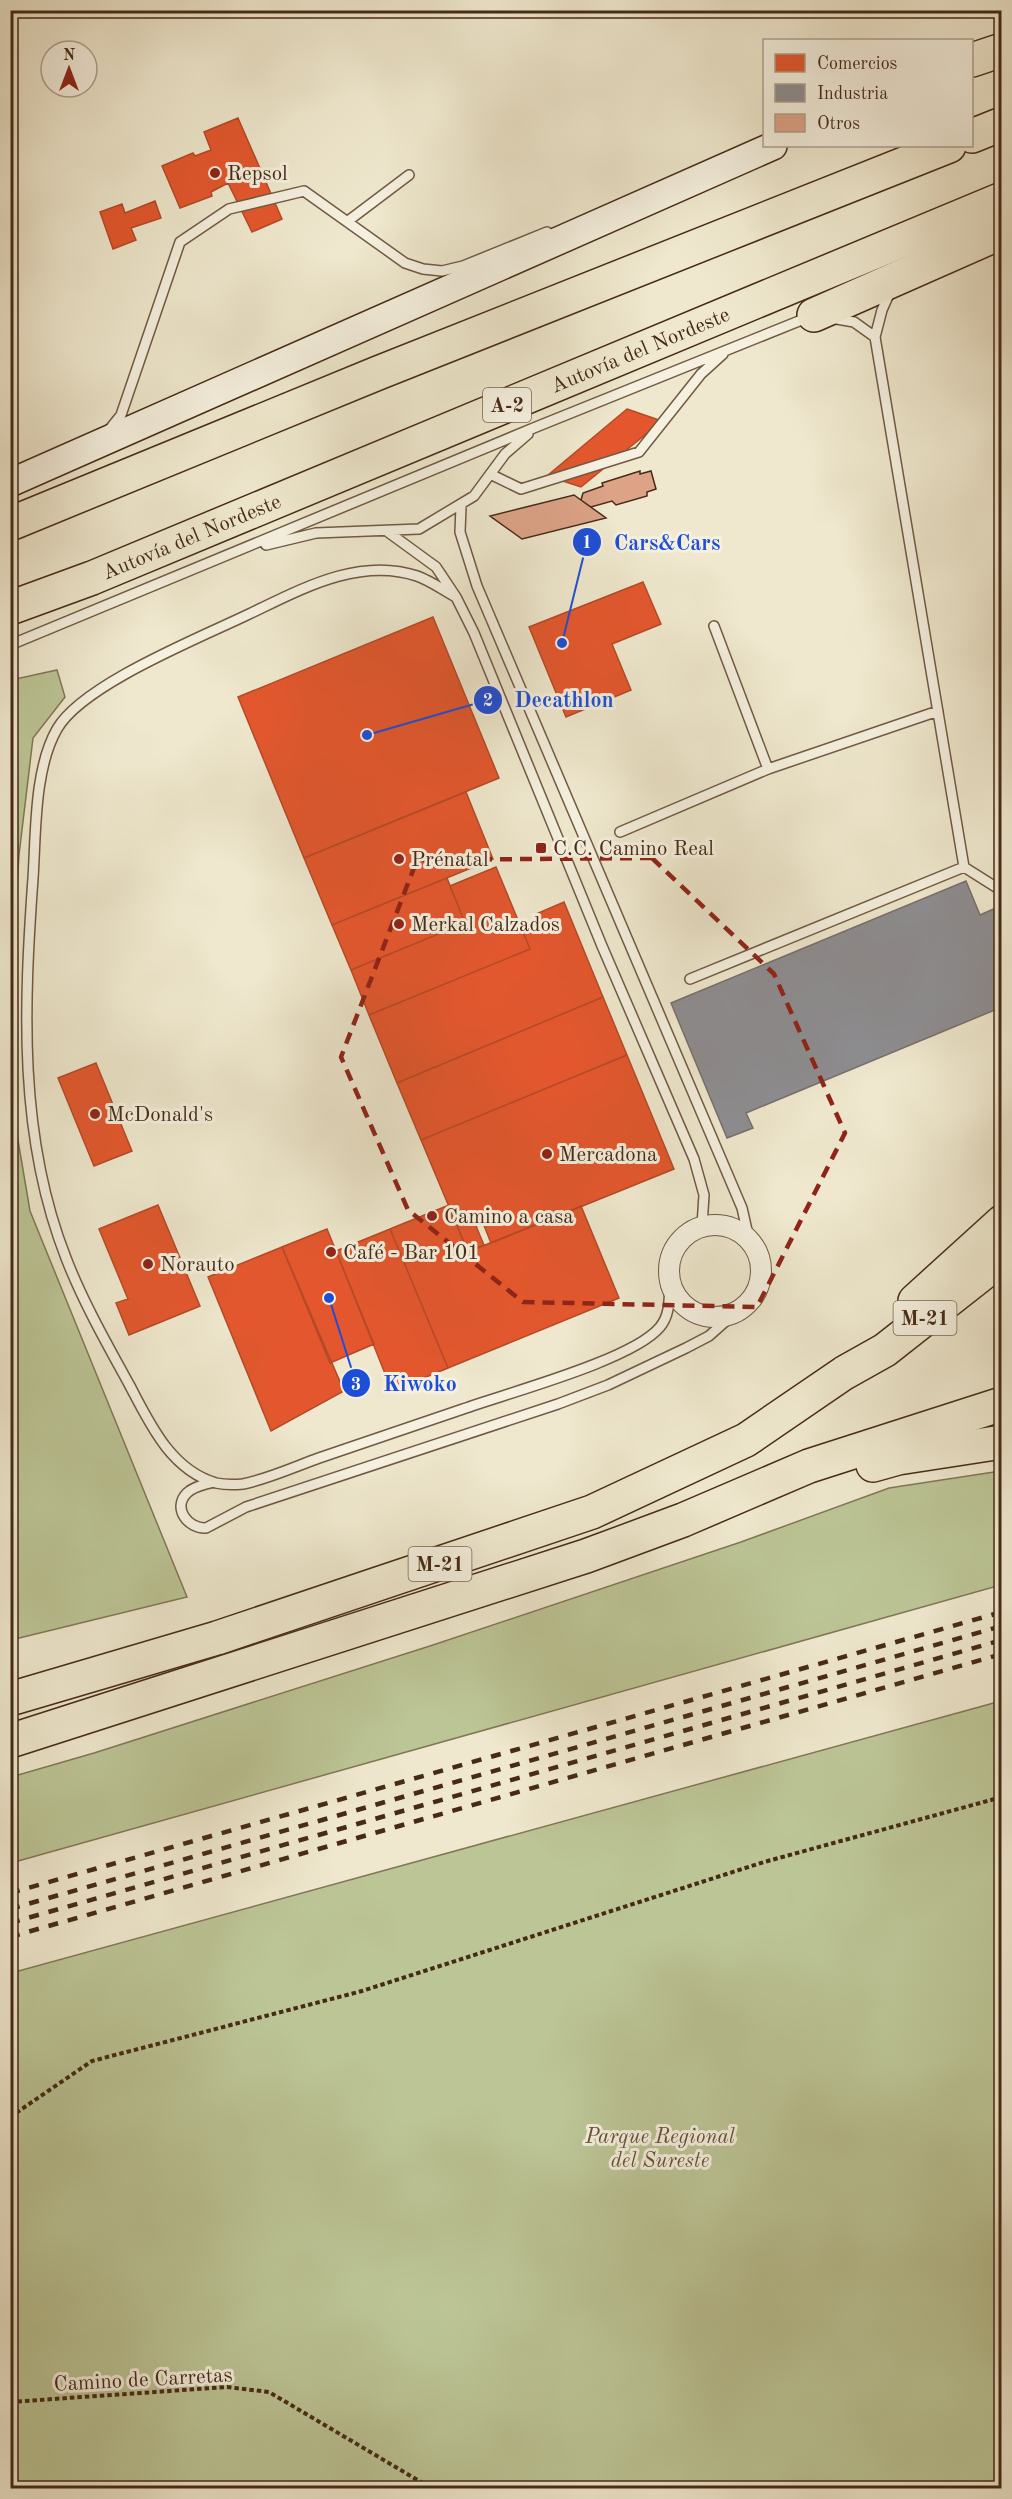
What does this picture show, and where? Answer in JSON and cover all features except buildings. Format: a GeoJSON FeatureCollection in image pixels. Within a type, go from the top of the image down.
{"type":"FeatureCollection","features":[{"type":"Feature","properties":{"kind":"highway"},"geometry":{"type":"LineString","coordinates":[[973,58],[1002,50]]}},
{"type":"Feature","properties":{"kind":"highway"},"geometry":{"type":"LineString","coordinates":[[973,136],[1002,124]]}},
{"type":"Feature","properties":{"kind":"highway"},"geometry":{"type":"LineString","coordinates":[[10,524],[368,377],[946,147]]}},
{"type":"Feature","properties":{"kind":"highway","name":"Autovía del Nordeste"},"geometry":{"type":"LineString","coordinates":[[10,608],[92,578],[1002,199]]}},
{"type":"Feature","properties":{"kind":"highway"},"geometry":{"type":"LineString","coordinates":[[814,315],[1002,231]]}},
{"type":"Feature","properties":{"kind":"highway"},"geometry":{"type":"LineString","coordinates":[[844,1373],[877,1336],[1002,1222]]}},
{"type":"Feature","properties":{"kind":"highway","name":"M-21"},"geometry":{"type":"LineString","coordinates":[[10,1699],[217,1638],[592,1512],[746,1440],[844,1373],[885,1350],[1002,1258]]}},
{"type":"Feature","properties":{"kind":"highway","name":"M-21"},"geometry":{"type":"LineString","coordinates":[[10,1741],[575,1560],[683,1520],[809,1466],[1002,1404]]}},
{"type":"Feature","properties":{"kind":"highway","name":"M-21"},"geometry":{"type":"LineString","coordinates":[[683,1520],[898,1458],[1002,1442]]}},
{"type":"Feature","properties":{"kind":"main road"},"geometry":{"type":"LineString","coordinates":[[973,57],[1002,42]]}},
{"type":"Feature","properties":{"kind":"main road"},"geometry":{"type":"LineString","coordinates":[[10,483],[771,147]]}},
{"type":"Feature","properties":{"kind":"street"},"geometry":{"type":"LineString","coordinates":[[719,1224],[735,1229],[749,1239],[757,1251],[761,1264],[761,1279],[752,1298],[736,1312],[721,1317],[705,1316],[690,1310],[677,1299],[670,1285],[668,1270],[670,1256],[677,1242],[688,1232],[702,1226],[719,1224]]}},
{"type":"Feature","properties":{"kind":"lane"},"geometry":{"type":"LineString","coordinates":[[348,221],[409,175]]}},
{"type":"Feature","properties":{"kind":"lane"},"geometry":{"type":"LineString","coordinates":[[88,448],[110,430],[121,416],[180,242],[229,209],[304,191],[405,263],[442,271],[463,266],[555,230]]}},
{"type":"Feature","properties":{"kind":"lane"},"geometry":{"type":"LineString","coordinates":[[566,227],[619,213]]}},
{"type":"Feature","properties":{"kind":"lane"},"geometry":{"type":"LineString","coordinates":[[897,279],[882,310],[875,337],[964,867],[1002,891]]}},
{"type":"Feature","properties":{"kind":"lane"},"geometry":{"type":"LineString","coordinates":[[10,645],[536,427],[814,315],[854,322],[875,337]]}},
{"type":"Feature","properties":{"kind":"lane"},"geometry":{"type":"LineString","coordinates":[[490,474],[521,489],[639,452],[701,374],[727,350]]}},
{"type":"Feature","properties":{"kind":"lane"},"geometry":{"type":"LineString","coordinates":[[237,552],[316,533],[419,529],[461,506],[474,496],[505,454],[536,427]]}},
{"type":"Feature","properties":{"kind":"lane"},"geometry":{"type":"LineString","coordinates":[[461,506],[460,532],[477,586],[742,1208],[749,1239]]}},
{"type":"Feature","properties":{"kind":"lane"},"geometry":{"type":"LineString","coordinates":[[388,532],[436,567],[456,597],[474,633],[602,946],[694,1159],[704,1196],[702,1226]]}},
{"type":"Feature","properties":{"kind":"lane"},"geometry":{"type":"LineString","coordinates":[[456,597],[414,575],[392,572],[369,571],[316,582],[166,654],[87,696],[58,726],[50,744],[41,781],[27,992],[27,1078],[35,1141],[57,1234],[70,1268],[157,1436],[196,1475],[228,1486],[248,1483],[584,1368],[634,1347],[651,1335],[666,1318],[670,1285]]}},
{"type":"Feature","properties":{"kind":"lane"},"geometry":{"type":"LineString","coordinates":[[714,626],[768,769]]}},
{"type":"Feature","properties":{"kind":"lane"},"geometry":{"type":"LineString","coordinates":[[620,832],[768,769],[938,711]]}},
{"type":"Feature","properties":{"kind":"lane"},"geometry":{"type":"LineString","coordinates":[[690,979],[964,867]]}},
{"type":"Feature","properties":{"kind":"lane"},"geometry":{"type":"LineString","coordinates":[[213,1482],[195,1487],[183,1498],[181,1505],[185,1519],[198,1529],[206,1528],[246,1507],[608,1386],[709,1336],[736,1312]]}},
{"type":"Feature","properties":{"kind":"path"},"geometry":{"type":"LineString","coordinates":[[10,2117],[92,2061],[362,1991],[764,1862],[1002,1797]]}},
{"type":"Feature","properties":{"kind":"path","name":"Camino de Carretas"},"geometry":{"type":"LineString","coordinates":[[10,2402],[227,2387],[269,2392],[431,2488]]}},
{"type":"Feature","properties":{"kind":"highlighted area"},"geometry":{"type":"Polygon","coordinates":[[[652,858],[774,974],[845,1133],[757,1307],[523,1302],[408,1210],[341,1057],[417,860],[652,858]]]}},
{"type":"Feature","properties":{"kind":"green space"},"geometry":{"type":"Polygon","coordinates":[[[57,670],[65,697],[33,738],[19,855],[11,978],[11,680],[57,670]]]}},
{"type":"Feature","properties":{"kind":"green space"},"geometry":{"type":"Polygon","coordinates":[[[10,1093],[30,1211],[187,1597],[11,1640],[10,1093]]]}},
{"type":"Feature","properties":{"kind":"green space"},"geometry":{"type":"Polygon","coordinates":[[[1001,1472],[1001,1585],[11,1863],[11,1777],[94,1753],[433,1645],[741,1542],[889,1488],[1001,1472]]]}},
{"type":"Feature","properties":{"kind":"green space","name":"Parque Regional del Sureste"},"geometry":{"type":"Polygon","coordinates":[[[1001,1701],[1001,2488],[11,2488],[11,1973],[1001,1701]]]}},
{"type":"Feature","properties":{"kind":"railway"},"geometry":{"type":"LineString","coordinates":[[10,1893],[1002,1612]]}},
{"type":"Feature","properties":{"kind":"railway"},"geometry":{"type":"LineString","coordinates":[[10,1909],[1002,1626]]}},
{"type":"Feature","properties":{"kind":"railway"},"geometry":{"type":"LineString","coordinates":[[10,1923],[1002,1640]]}},
{"type":"Feature","properties":{"kind":"railway"},"geometry":{"type":"LineString","coordinates":[[10,1937],[1002,1654]]}},
{"type":"Feature","properties":{"kind":"place","name":"Repsol"},"geometry":{"type":"Point","coordinates":[215,173]}},
{"type":"Feature","properties":{"kind":"place","name":"Cars&Cars"},"geometry":{"type":"Point","coordinates":[562,643]}},
{"type":"Feature","properties":{"kind":"place","name":"Decathlon"},"geometry":{"type":"Point","coordinates":[367,735]}},
{"type":"Feature","properties":{"kind":"place","name":"C.C. Camino Real"},"geometry":{"type":"Point","coordinates":[541,848]}},
{"type":"Feature","properties":{"kind":"place","name":"Prénatal"},"geometry":{"type":"Point","coordinates":[399,859]}},
{"type":"Feature","properties":{"kind":"place","name":"Merkal Calzados"},"geometry":{"type":"Point","coordinates":[399,924]}},
{"type":"Feature","properties":{"kind":"place","name":"McDonald's"},"geometry":{"type":"Point","coordinates":[95,1114]}},
{"type":"Feature","properties":{"kind":"place","name":"Mercadona"},"geometry":{"type":"Point","coordinates":[547,1154]}},
{"type":"Feature","properties":{"kind":"place","name":"Camino a casa"},"geometry":{"type":"Point","coordinates":[432,1216]}},
{"type":"Feature","properties":{"kind":"place","name":"Café - Bar 101"},"geometry":{"type":"Point","coordinates":[331,1252]}},
{"type":"Feature","properties":{"kind":"place","name":"Norauto"},"geometry":{"type":"Point","coordinates":[148,1264]}},
{"type":"Feature","properties":{"kind":"place","name":"Kiwoko"},"geometry":{"type":"Point","coordinates":[329,1298]}}]}
